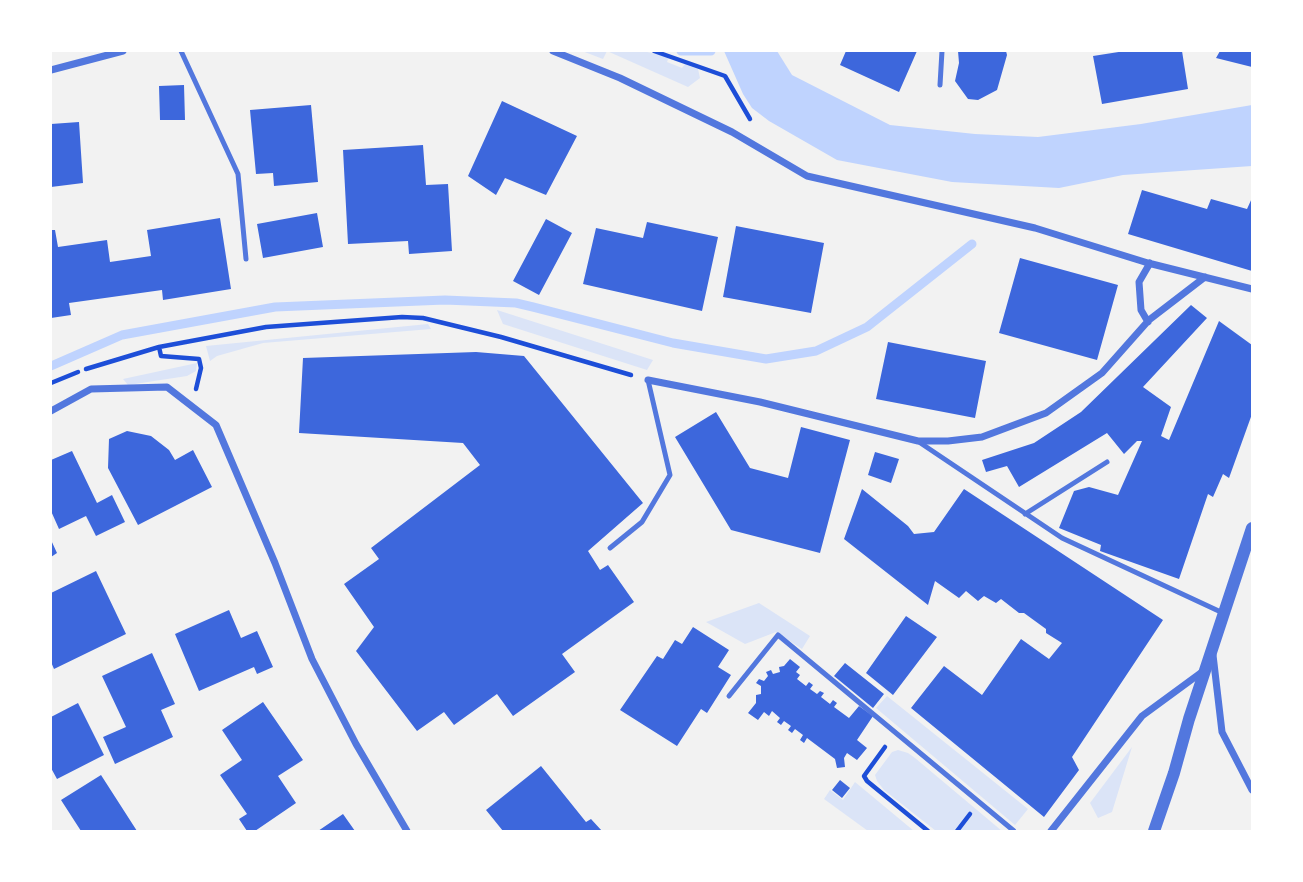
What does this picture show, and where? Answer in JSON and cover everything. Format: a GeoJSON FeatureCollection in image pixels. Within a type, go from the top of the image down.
{"type":"FeatureCollection","features":[{"type":"Feature","properties":{"kind":"street"},"geometry":{"type":"LineString","coordinates":[[51,70],[123,51]]}},
{"type":"Feature","properties":{"kind":"street"},"geometry":{"type":"LineString","coordinates":[[554,51],[620,78],[732,132],[807,176],[1035,228],[1150,263],[1252,289]]}},
{"type":"Feature","properties":{"kind":"street"},"geometry":{"type":"LineString","coordinates":[[1148,322],[1140,310],[1139,282],[1150,263]]}},
{"type":"Feature","properties":{"kind":"street"},"geometry":{"type":"LineString","coordinates":[[648,380],[760,402],[918,441],[982,437],[1046,413],[1102,373],[1148,322],[1205,277]]}},
{"type":"Feature","properties":{"kind":"street"},"geometry":{"type":"LineString","coordinates":[[51,411],[91,389],[167,387],[216,425],[275,563],[312,659],[356,744],[407,831]]}},
{"type":"Feature","properties":{"kind":"street"},"geometry":{"type":"LineString","coordinates":[[1154,831],[1223,613],[1251,540]]}},
{"type":"Feature","properties":{"kind":"street"},"geometry":{"type":"LineString","coordinates":[[1212,649],[1222,732],[1252,790]]}},
{"type":"Feature","properties":{"kind":"street"},"geometry":{"type":"LineString","coordinates":[[1051,831],[1142,716],[1205,670]]}},
{"type":"Feature","properties":{"kind":"lane"},"geometry":{"type":"LineString","coordinates":[[181,51],[238,174],[246,259]]}},
{"type":"Feature","properties":{"kind":"lane"},"geometry":{"type":"LineString","coordinates":[[940,85],[942,51]]}},
{"type":"Feature","properties":{"kind":"lane"},"geometry":{"type":"LineString","coordinates":[[610,548],[642,522],[670,475],[648,380]]}},
{"type":"Feature","properties":{"kind":"lane"},"geometry":{"type":"LineString","coordinates":[[918,441],[1062,537],[1223,613]]}},
{"type":"Feature","properties":{"kind":"lane"},"geometry":{"type":"LineString","coordinates":[[1025,514],[1107,462]]}},
{"type":"Feature","properties":{"kind":"lane"},"geometry":{"type":"LineString","coordinates":[[729,696],[778,635],[1014,831]]}},
{"type":"Feature","properties":{"kind":"path"},"geometry":{"type":"LineString","coordinates":[[654,51],[725,76],[748,118],[760,127]]}},
{"type":"Feature","properties":{"kind":"path"},"geometry":{"type":"LineString","coordinates":[[51,383],[104,362],[159,347],[266,327],[402,317],[423,318],[535,346],[648,380]]}},
{"type":"Feature","properties":{"kind":"path"},"geometry":{"type":"LineString","coordinates":[[159,347],[161,356],[199,359],[201,368]]}},
{"type":"Feature","properties":{"kind":"path"},"geometry":{"type":"LineString","coordinates":[[904,740],[893,740],[887,745],[864,776],[928,831]]}},
{"type":"Feature","properties":{"kind":"shaded area"},"geometry":{"type":"Polygon","coordinates":[[[582,51],[607,51],[603,59],[582,51]]]}},
{"type":"Feature","properties":{"kind":"shaded area"},"geometry":{"type":"Polygon","coordinates":[[[607,51],[643,51],[669,57],[667,62],[682,68],[685,64],[698,69],[700,78],[688,87],[607,51]]]}},
{"type":"Feature","properties":{"kind":"shaded area"},"geometry":{"type":"Polygon","coordinates":[[[497,310],[653,360],[647,370],[503,324],[497,310]]]}},
{"type":"Feature","properties":{"kind":"shaded area"},"geometry":{"type":"Polygon","coordinates":[[[428,324],[431,329],[263,343],[217,356],[210,361],[206,346],[428,324]]]}},
{"type":"Feature","properties":{"kind":"shaded area"},"geometry":{"type":"Polygon","coordinates":[[[197,363],[196,371],[187,376],[128,385],[123,379],[197,363]]]}},
{"type":"Feature","properties":{"kind":"shaded area"},"geometry":{"type":"Polygon","coordinates":[[[759,603],[810,636],[802,649],[776,632],[745,644],[706,622],[759,603]]]}},
{"type":"Feature","properties":{"kind":"shaded area"},"geometry":{"type":"Polygon","coordinates":[[[887,696],[1028,809],[1015,825],[876,708],[887,696]]]}},
{"type":"Feature","properties":{"kind":"shaded area"},"geometry":{"type":"Polygon","coordinates":[[[1132,747],[1112,812],[1098,818],[1090,803],[1132,747]]]}},
{"type":"Feature","properties":{"kind":"shaded area"},"geometry":{"type":"Polygon","coordinates":[[[898,750],[915,758],[1002,831],[936,831],[884,790],[877,781],[875,775],[892,752],[898,750]]]}},
{"type":"Feature","properties":{"kind":"shaded area"},"geometry":{"type":"Polygon","coordinates":[[[855,782],[914,831],[868,831],[824,799],[830,790],[843,800],[855,782]]]}},
{"type":"Feature","properties":{"kind":"water"},"geometry":{"type":"Polygon","coordinates":[[[724,51],[777,51],[792,75],[890,125],[975,134],[1038,137],[1141,124],[1252,105],[1252,166],[1123,175],[1059,188],[952,182],[837,160],[769,121],[752,108],[724,51]]]}},
{"type":"Feature","properties":{"kind":"building"},"geometry":{"type":"Polygon","coordinates":[[[846,51],[917,51],[899,92],[840,65],[846,51]]]}},
{"type":"Feature","properties":{"kind":"building"},"geometry":{"type":"Polygon","coordinates":[[[958,51],[1006,51],[997,90],[978,100],[968,99],[955,81],[959,63],[958,51]]]}},
{"type":"Feature","properties":{"kind":"building"},"geometry":{"type":"Polygon","coordinates":[[[1125,51],[1182,51],[1188,89],[1102,104],[1093,56],[1125,51]]]}},
{"type":"Feature","properties":{"kind":"building"},"geometry":{"type":"Polygon","coordinates":[[[1220,51],[1252,51],[1252,67],[1216,58],[1220,51]]]}},
{"type":"Feature","properties":{"kind":"building"},"geometry":{"type":"Polygon","coordinates":[[[184,85],[185,120],[160,120],[159,86],[184,85]]]}},
{"type":"Feature","properties":{"kind":"building"},"geometry":{"type":"Polygon","coordinates":[[[502,101],[577,136],[546,195],[505,178],[496,195],[468,176],[502,101]]]}},
{"type":"Feature","properties":{"kind":"building"},"geometry":{"type":"Polygon","coordinates":[[[311,105],[318,182],[274,186],[273,173],[256,174],[250,110],[311,105]]]}},
{"type":"Feature","properties":{"kind":"building"},"geometry":{"type":"Polygon","coordinates":[[[79,122],[83,183],[51,187],[51,124],[79,122]]]}},
{"type":"Feature","properties":{"kind":"building"},"geometry":{"type":"Polygon","coordinates":[[[423,145],[426,185],[448,184],[452,251],[409,254],[408,241],[348,244],[343,150],[423,145]]]}},
{"type":"Feature","properties":{"kind":"building"},"geometry":{"type":"Polygon","coordinates":[[[1142,190],[1207,209],[1211,199],[1247,209],[1252,198],[1252,271],[1128,234],[1142,190]]]}},
{"type":"Feature","properties":{"kind":"building"},"geometry":{"type":"Polygon","coordinates":[[[317,213],[323,247],[263,258],[257,224],[317,213]]]}},
{"type":"Feature","properties":{"kind":"building"},"geometry":{"type":"Polygon","coordinates":[[[220,218],[231,289],[163,300],[162,290],[69,303],[71,315],[51,318],[51,230],[55,230],[58,247],[107,240],[110,262],[151,256],[147,230],[220,218]]]}},
{"type":"Feature","properties":{"kind":"building"},"geometry":{"type":"Polygon","coordinates":[[[546,219],[572,233],[539,295],[513,281],[546,219]]]}},
{"type":"Feature","properties":{"kind":"building"},"geometry":{"type":"Polygon","coordinates":[[[647,222],[718,237],[702,311],[583,284],[596,228],[643,238],[647,222]]]}},
{"type":"Feature","properties":{"kind":"building"},"geometry":{"type":"Polygon","coordinates":[[[736,226],[824,243],[811,313],[723,297],[736,226]]]}},
{"type":"Feature","properties":{"kind":"building"},"geometry":{"type":"Polygon","coordinates":[[[1020,258],[1118,285],[1097,360],[999,333],[1020,258]]]}},
{"type":"Feature","properties":{"kind":"building"},"geometry":{"type":"Polygon","coordinates":[[[1191,305],[1207,318],[1143,387],[1171,407],[1161,436],[1169,440],[1219,321],[1252,345],[1252,414],[1229,478],[1223,474],[1213,497],[1208,494],[1179,579],[1100,551],[1101,545],[1059,528],[1074,491],[1089,487],[1118,495],[1142,441],[1137,441],[1124,454],[1107,433],[1019,487],[1007,466],[986,472],[982,460],[1034,443],[1081,412],[1191,305]]]}},
{"type":"Feature","properties":{"kind":"building"},"geometry":{"type":"Polygon","coordinates":[[[888,342],[986,361],[975,418],[876,399],[888,342]]]}},
{"type":"Feature","properties":{"kind":"building"},"geometry":{"type":"Polygon","coordinates":[[[476,352],[524,356],[643,503],[588,551],[600,570],[608,565],[634,602],[562,654],[575,672],[513,716],[497,694],[454,725],[444,712],[417,731],[356,651],[374,627],[344,584],[379,559],[371,548],[480,465],[463,443],[299,433],[303,358],[476,352]]]}},
{"type":"Feature","properties":{"kind":"building"},"geometry":{"type":"Polygon","coordinates":[[[716,412],[750,468],[788,478],[801,427],[850,440],[820,553],[731,530],[675,437],[716,412]]]}},
{"type":"Feature","properties":{"kind":"building"},"geometry":{"type":"Polygon","coordinates":[[[127,431],[151,436],[169,450],[175,460],[193,450],[212,487],[138,525],[108,468],[109,439],[127,431]]]}},
{"type":"Feature","properties":{"kind":"building"},"geometry":{"type":"Polygon","coordinates":[[[72,451],[97,503],[112,495],[125,522],[96,536],[86,516],[59,529],[51,511],[51,460],[72,451]]]}},
{"type":"Feature","properties":{"kind":"building"},"geometry":{"type":"Polygon","coordinates":[[[875,452],[899,459],[891,483],[868,475],[875,452]]]}},
{"type":"Feature","properties":{"kind":"building"},"geometry":{"type":"Polygon","coordinates":[[[862,489],[908,526],[914,534],[934,532],[964,489],[1163,620],[1072,757],[1079,770],[1044,817],[911,708],[944,666],[982,695],[1021,639],[1049,659],[1062,643],[1024,613],[1019,613],[1001,599],[996,603],[984,596],[978,601],[966,591],[959,598],[935,581],[928,605],[844,539],[862,489]]]}},
{"type":"Feature","properties":{"kind":"building"},"geometry":{"type":"Polygon","coordinates":[[[51,540],[57,553],[51,557],[51,540]]]}},
{"type":"Feature","properties":{"kind":"building"},"geometry":{"type":"Polygon","coordinates":[[[96,571],[126,634],[54,669],[51,662],[51,593],[96,571]]]}},
{"type":"Feature","properties":{"kind":"building"},"geometry":{"type":"Polygon","coordinates":[[[229,610],[241,638],[257,631],[273,667],[257,674],[254,667],[199,691],[175,634],[229,610]]]}},
{"type":"Feature","properties":{"kind":"building"},"geometry":{"type":"Polygon","coordinates":[[[906,616],[937,637],[893,695],[866,673],[906,616]]]}},
{"type":"Feature","properties":{"kind":"building"},"geometry":{"type":"Polygon","coordinates":[[[693,627],[729,650],[718,667],[731,675],[707,713],[701,709],[677,746],[620,710],[657,656],[663,659],[675,640],[682,644],[693,627]]]}},
{"type":"Feature","properties":{"kind":"building"},"geometry":{"type":"Polygon","coordinates":[[[152,653],[175,704],[161,710],[173,737],[115,764],[103,737],[126,727],[102,676],[152,653]]]}},
{"type":"Feature","properties":{"kind":"building"},"geometry":{"type":"Polygon","coordinates":[[[790,659],[800,667],[796,672],[800,675],[797,679],[806,686],[809,682],[813,685],[810,689],[817,694],[820,691],[824,693],[821,697],[830,704],[833,700],[837,703],[834,707],[849,718],[859,706],[873,716],[857,740],[867,748],[857,760],[847,753],[844,758],[845,767],[837,768],[835,759],[807,738],[804,743],[800,740],[803,735],[795,729],[792,733],[788,730],[791,726],[784,721],[781,725],[777,722],[780,718],[772,711],[769,716],[764,712],[758,720],[748,713],[756,703],[756,695],[761,694],[761,686],[756,683],[759,679],[764,681],[768,676],[766,672],[771,670],[773,674],[780,672],[779,667],[784,666],[790,659]]]}},
{"type":"Feature","properties":{"kind":"building"},"geometry":{"type":"Polygon","coordinates":[[[845,663],[884,694],[873,708],[834,676],[845,663]]]}},
{"type":"Feature","properties":{"kind":"building"},"geometry":{"type":"Polygon","coordinates":[[[263,702],[303,760],[278,776],[296,803],[255,831],[247,831],[239,819],[247,814],[220,775],[242,760],[222,730],[263,702]]]}},
{"type":"Feature","properties":{"kind":"building"},"geometry":{"type":"Polygon","coordinates":[[[78,703],[104,755],[57,779],[51,768],[51,717],[78,703]]]}},
{"type":"Feature","properties":{"kind":"building"},"geometry":{"type":"Polygon","coordinates":[[[541,766],[586,822],[591,819],[602,831],[503,831],[486,810],[541,766]]]}},
{"type":"Feature","properties":{"kind":"building"},"geometry":{"type":"Polygon","coordinates":[[[101,775],[137,831],[81,831],[61,800],[101,775]]]}},
{"type":"Feature","properties":{"kind":"building"},"geometry":{"type":"Polygon","coordinates":[[[840,780],[850,788],[842,798],[832,790],[840,780]]]}},
{"type":"Feature","properties":{"kind":"building"},"geometry":{"type":"Polygon","coordinates":[[[343,814],[355,831],[318,831],[343,814]]]}},
{"type":"Feature","properties":{"kind":"waterway"},"geometry":{"type":"LineString","coordinates":[[681,51],[711,51]]}},
{"type":"Feature","properties":{"kind":"waterway"},"geometry":{"type":"LineString","coordinates":[[51,366],[122,335],[275,307],[445,300],[516,303],[673,343],[766,359],[816,351],[867,327],[972,244]]}}]}
